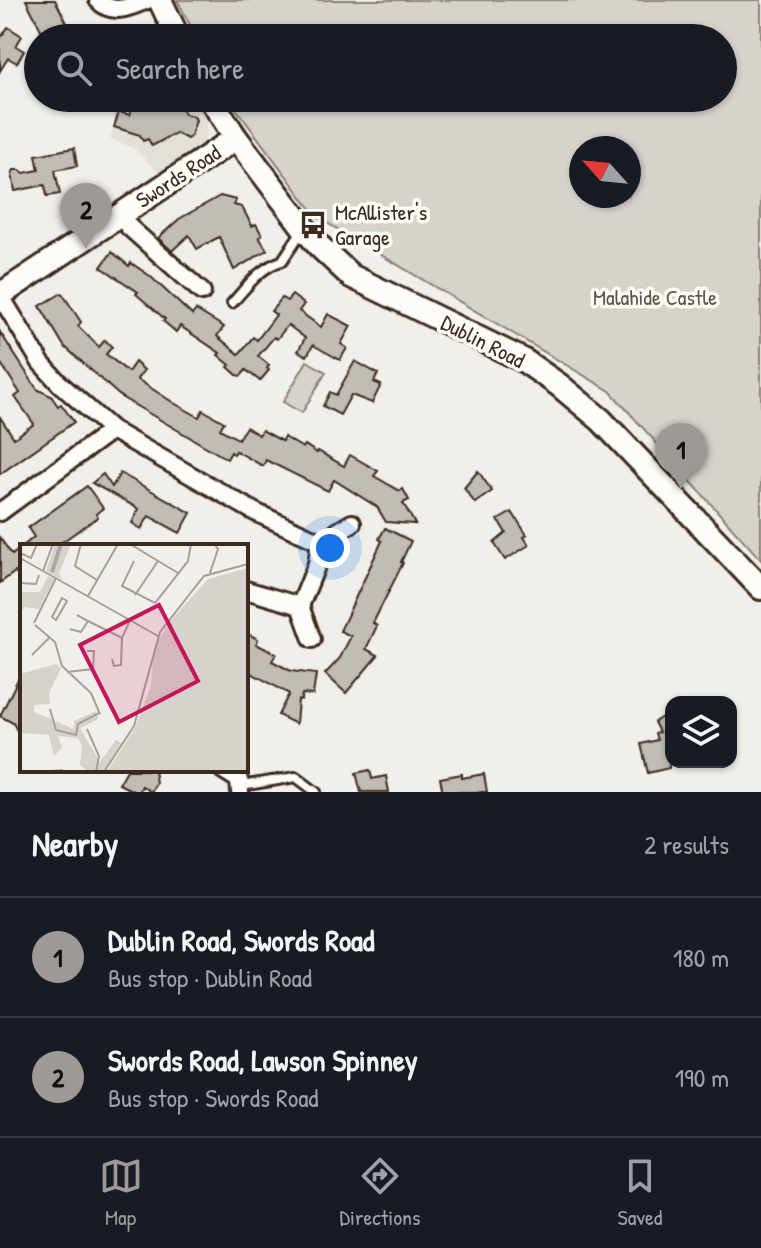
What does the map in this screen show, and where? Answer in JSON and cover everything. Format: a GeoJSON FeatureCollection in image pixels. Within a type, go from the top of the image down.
{"type":"FeatureCollection","features":[{"type":"Feature","properties":{"kind":"main road"},"geometry":{"type":"LineString","coordinates":[[160,0],[171,24]]}},
{"type":"Feature","properties":{"kind":"main road","name":"Dublin Road"},"geometry":{"type":"LineString","coordinates":[[219,112],[304,228],[351,276],[523,360],[559,385],[601,420],[761,588]]}},
{"type":"Feature","properties":{"kind":"main road","name":"Swords Road"},"geometry":{"type":"LineString","coordinates":[[0,295],[236,138]]}},
{"type":"Feature","properties":{"kind":"street"},"geometry":{"type":"LineString","coordinates":[[98,0],[112,9],[126,9],[147,0]]}},
{"type":"Feature","properties":{"kind":"street"},"geometry":{"type":"LineString","coordinates":[[119,214],[129,227],[202,292]]}},
{"type":"Feature","properties":{"kind":"street"},"geometry":{"type":"LineString","coordinates":[[0,295],[41,363],[112,430],[255,512],[320,542]]}},
{"type":"Feature","properties":{"kind":"street"},"geometry":{"type":"LineString","coordinates":[[0,512],[112,430]]}},
{"type":"Feature","properties":{"kind":"street"},"geometry":{"type":"LineString","coordinates":[[320,542],[352,523]]}},
{"type":"Feature","properties":{"kind":"street"},"geometry":{"type":"LineString","coordinates":[[312,639],[300,606],[317,564],[320,542]]}},
{"type":"Feature","properties":{"kind":"street"},"geometry":{"type":"LineString","coordinates":[[248,591],[300,606]]}},
{"type":"Feature","properties":{"kind":"street"},"geometry":{"type":"LineString","coordinates":[[226,772],[239,780],[240,789]]}},
{"type":"Feature","properties":{"kind":"lane"},"geometry":{"type":"LineString","coordinates":[[232,303],[270,264],[282,261],[304,228]]}},
{"type":"Feature","properties":{"kind":"lane"},"geometry":{"type":"LineString","coordinates":[[240,789],[296,777],[316,792]]}},
{"type":"Feature","properties":{"kind":"shaded area"},"geometry":{"type":"Polygon","coordinates":[[[112,112],[204,112],[207,133],[202,149],[165,180],[134,148],[110,139],[115,121],[112,112]]]}},
{"type":"Feature","properties":{"kind":"green space","name":"Malahide Castle"},"geometry":{"type":"Polygon","coordinates":[[[177,0],[761,0],[761,560],[610,391],[317,217],[238,112],[737,112],[737,24],[190,24],[177,0]]]}},
{"type":"Feature","properties":{"kind":"green space"},"geometry":{"type":"Polygon","coordinates":[[[307,361],[326,372],[302,413],[283,402],[307,361]]]}},
{"type":"Feature","properties":{"kind":"building"},"geometry":{"type":"Polygon","coordinates":[[[26,0],[55,0],[68,24],[38,24],[26,0]]]}},
{"type":"Feature","properties":{"kind":"building"},"geometry":{"type":"Polygon","coordinates":[[[8,27],[22,36],[16,46],[24,51],[17,63],[8,58],[0,71],[0,39],[8,27]]]}},
{"type":"Feature","properties":{"kind":"building"},"geometry":{"type":"Polygon","coordinates":[[[119,112],[130,115],[131,112],[184,112],[196,120],[187,139],[176,133],[152,146],[148,139],[143,141],[140,135],[114,127],[119,112]]]}},
{"type":"Feature","properties":{"kind":"building"},"geometry":{"type":"Polygon","coordinates":[[[74,148],[77,166],[55,170],[60,194],[47,196],[45,185],[15,191],[14,170],[24,173],[39,170],[36,155],[74,148]]]}},
{"type":"Feature","properties":{"kind":"building"},"geometry":{"type":"Polygon","coordinates":[[[220,196],[236,200],[234,205],[242,207],[252,226],[256,224],[267,250],[234,270],[219,237],[197,249],[189,235],[172,251],[158,238],[179,219],[220,196]]]}},
{"type":"Feature","properties":{"kind":"building"},"geometry":{"type":"Polygon","coordinates":[[[112,252],[129,266],[131,263],[150,276],[192,315],[196,310],[224,327],[217,336],[239,354],[253,337],[257,340],[276,315],[271,311],[282,298],[287,301],[292,295],[304,304],[299,311],[321,327],[328,314],[351,326],[341,344],[347,348],[340,360],[313,345],[307,356],[298,351],[305,338],[288,325],[258,356],[269,365],[269,370],[260,381],[246,370],[241,376],[237,375],[218,355],[220,353],[180,326],[176,332],[136,294],[138,292],[101,267],[112,252]]]}},
{"type":"Feature","properties":{"kind":"building"},"geometry":{"type":"Polygon","coordinates":[[[62,293],[81,322],[78,326],[99,347],[105,340],[112,347],[106,354],[128,372],[135,362],[144,370],[137,379],[199,417],[203,410],[224,422],[220,429],[238,439],[246,427],[259,435],[262,430],[282,441],[284,437],[303,448],[305,445],[344,466],[350,455],[378,471],[374,476],[400,491],[403,489],[409,500],[403,503],[415,524],[386,522],[377,507],[334,480],[328,491],[266,460],[263,466],[236,451],[234,454],[231,452],[227,459],[121,397],[64,346],[40,306],[62,293]]]}},
{"type":"Feature","properties":{"kind":"building"},"geometry":{"type":"Polygon","coordinates":[[[0,332],[37,389],[51,396],[58,406],[61,404],[74,422],[0,474],[0,417],[14,438],[34,424],[15,397],[20,393],[0,362],[0,332]]]}},
{"type":"Feature","properties":{"kind":"building"},"geometry":{"type":"Polygon","coordinates":[[[355,361],[378,374],[374,382],[381,385],[372,403],[351,395],[340,415],[323,406],[330,392],[336,395],[355,361]]]}},
{"type":"Feature","properties":{"kind":"building"},"geometry":{"type":"Polygon","coordinates":[[[478,471],[492,491],[475,503],[464,488],[478,471]]]}},
{"type":"Feature","properties":{"kind":"building"},"geometry":{"type":"Polygon","coordinates":[[[120,473],[191,513],[180,533],[149,516],[141,529],[132,523],[139,509],[92,483],[103,474],[112,487],[120,473]]]}},
{"type":"Feature","properties":{"kind":"building"},"geometry":{"type":"Polygon","coordinates":[[[87,486],[103,508],[96,514],[98,517],[59,544],[25,544],[34,537],[28,528],[87,486]]]}},
{"type":"Feature","properties":{"kind":"building"},"geometry":{"type":"Polygon","coordinates":[[[512,512],[527,535],[524,537],[529,545],[505,560],[494,543],[506,533],[498,520],[512,512]]]}},
{"type":"Feature","properties":{"kind":"building"},"geometry":{"type":"Polygon","coordinates":[[[385,528],[411,541],[373,623],[377,626],[366,649],[378,655],[346,693],[325,674],[340,658],[351,636],[340,631],[382,541],[379,539],[385,528]]]}},
{"type":"Feature","properties":{"kind":"building"},"geometry":{"type":"Polygon","coordinates":[[[0,538],[12,555],[20,549],[20,580],[15,572],[0,583],[0,538]]]}},
{"type":"Feature","properties":{"kind":"building"},"geometry":{"type":"Polygon","coordinates":[[[248,634],[258,639],[256,644],[276,654],[272,661],[291,671],[316,674],[313,695],[302,694],[301,700],[298,700],[296,724],[278,715],[289,694],[248,671],[248,634]]]}},
{"type":"Feature","properties":{"kind":"building"},"geometry":{"type":"Polygon","coordinates":[[[20,675],[20,736],[13,723],[0,716],[20,675]]]}},
{"type":"Feature","properties":{"kind":"building"},"geometry":{"type":"Polygon","coordinates":[[[665,715],[665,768],[669,768],[648,773],[641,744],[657,740],[655,733],[659,732],[654,722],[665,715]]]}},
{"type":"Feature","properties":{"kind":"building"},"geometry":{"type":"Polygon","coordinates":[[[370,770],[372,779],[386,776],[389,792],[361,792],[356,773],[370,770]]]}},
{"type":"Feature","properties":{"kind":"building"},"geometry":{"type":"Polygon","coordinates":[[[126,772],[154,772],[156,783],[151,792],[142,786],[139,792],[135,792],[119,784],[126,772]]]}},
{"type":"Feature","properties":{"kind":"building"},"geometry":{"type":"Polygon","coordinates":[[[462,774],[462,778],[484,774],[487,792],[443,792],[440,778],[462,774]]]}},
{"type":"Feature","properties":{"kind":"place","name":"McAllister's Garage"},"geometry":{"type":"Point","coordinates":[313,225]}},
{"type":"Feature","properties":{"kind":"place","name":"Swords Road, Lawson Spinney"},"geometry":{"type":"Point","coordinates":[86,249]}},
{"type":"Feature","properties":{"kind":"place","name":"Dublin Road, Swords Road"},"geometry":{"type":"Point","coordinates":[681,489]}}]}
